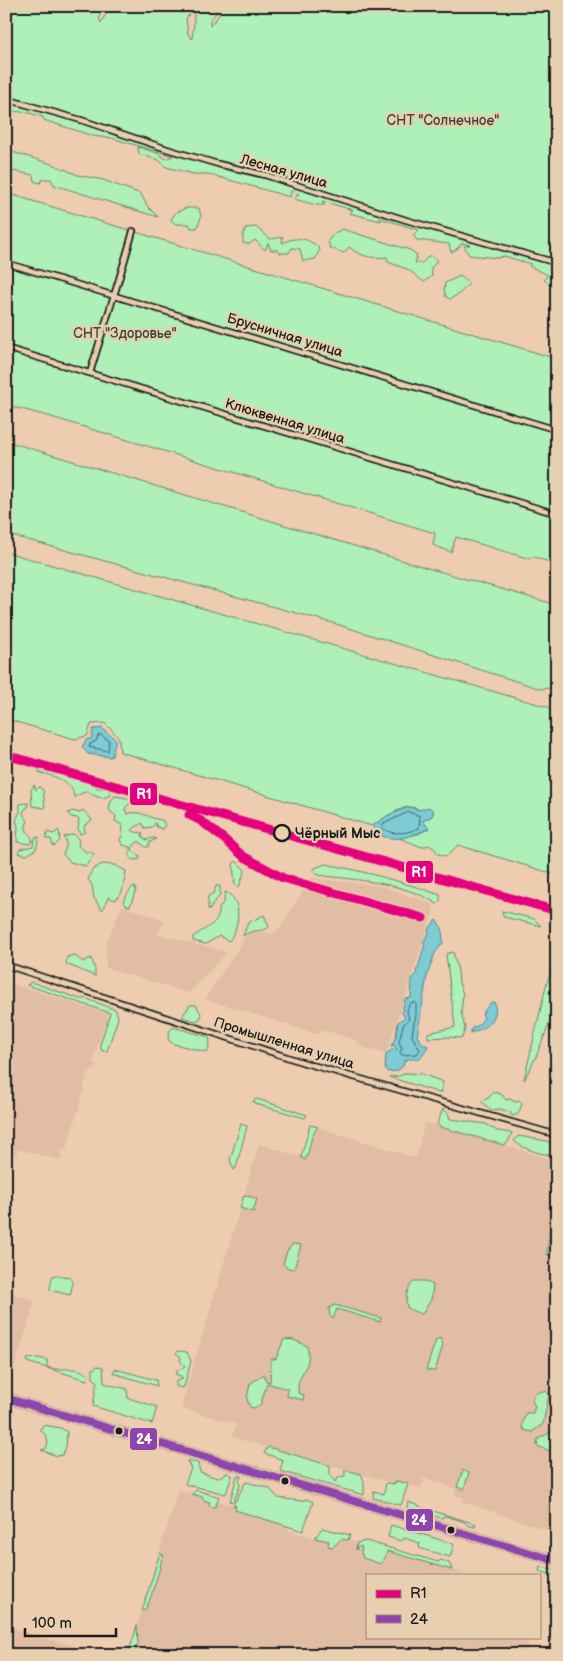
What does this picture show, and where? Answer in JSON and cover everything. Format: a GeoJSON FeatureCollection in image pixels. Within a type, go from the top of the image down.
{"type":"FeatureCollection","features":[{"type":"Feature","properties":{"kind":"main road"},"geometry":{"type":"LineString","coordinates":[[6,1398],[557,1561]]}},
{"type":"Feature","properties":{"kind":"street","name":"Лесная улица"},"geometry":{"type":"LineString","coordinates":[[6,98],[81,120],[170,150],[266,175],[406,220],[557,263]]}},
{"type":"Feature","properties":{"kind":"street"},"geometry":{"type":"LineString","coordinates":[[90,373],[133,231]]}},
{"type":"Feature","properties":{"kind":"street","name":"Брусничная улица"},"geometry":{"type":"LineString","coordinates":[[6,263],[557,430]]}},
{"type":"Feature","properties":{"kind":"street","name":"Клюквенная улица"},"geometry":{"type":"LineString","coordinates":[[6,348],[557,514]]}},
{"type":"Feature","properties":{"kind":"street","name":"Промышленная улица"},"geometry":{"type":"LineString","coordinates":[[6,965],[305,1063],[557,1135]]}},
{"type":"Feature","properties":{"kind":"shaded area"},"geometry":{"type":"Polygon","coordinates":[[[311,878],[381,886],[430,903],[434,909],[386,1054],[359,1046],[356,1040],[324,1030],[318,1034],[205,999],[250,930],[271,934],[278,931],[311,878]]]}},
{"type":"Feature","properties":{"kind":"shaded area"},"geometry":{"type":"Polygon","coordinates":[[[122,906],[165,920],[157,934],[227,952],[189,993],[106,968],[106,944],[122,906]]]}},
{"type":"Feature","properties":{"kind":"shaded area"},"geometry":{"type":"Polygon","coordinates":[[[6,982],[108,1014],[92,1063],[97,1065],[95,1071],[91,1070],[88,1072],[66,1150],[63,1149],[60,1160],[18,1149],[16,1155],[6,1152],[6,982]]]}},
{"type":"Feature","properties":{"kind":"shaded area"},"geometry":{"type":"Polygon","coordinates":[[[425,1122],[557,1161],[557,1533],[463,1502],[464,1498],[454,1494],[456,1489],[424,1478],[420,1488],[397,1481],[395,1484],[232,1437],[236,1424],[181,1408],[259,1144],[301,1157],[310,1125],[416,1158],[425,1122]]]}},
{"type":"Feature","properties":{"kind":"shaded area"},"geometry":{"type":"Polygon","coordinates":[[[6,1291],[35,1301],[10,1382],[6,1381],[6,1291]]]}},
{"type":"Feature","properties":{"kind":"shaded area"},"geometry":{"type":"Polygon","coordinates":[[[178,1490],[236,1506],[235,1510],[288,1525],[287,1530],[315,1538],[322,1528],[350,1535],[349,1540],[466,1574],[366,1574],[366,1638],[530,1638],[525,1655],[128,1655],[178,1490]]]}},
{"type":"Feature","properties":{"kind":"shaded area"},"geometry":{"type":"Polygon","coordinates":[[[6,1626],[39,1636],[101,1655],[6,1655],[6,1626]]]}},
{"type":"Feature","properties":{"kind":"green space","name":"СНТ \"Солнечное\""},"geometry":{"type":"Polygon","coordinates":[[[6,6],[102,6],[99,18],[101,23],[107,12],[107,6],[216,6],[216,13],[210,20],[210,26],[219,15],[221,6],[557,6],[557,278],[550,284],[544,280],[548,275],[529,266],[531,264],[504,256],[498,258],[469,255],[464,246],[470,245],[462,243],[451,252],[449,244],[417,240],[413,235],[419,230],[380,218],[381,221],[349,213],[353,210],[322,201],[325,205],[316,205],[294,199],[299,194],[291,191],[290,197],[208,174],[194,174],[166,167],[159,160],[139,154],[138,147],[157,153],[166,159],[173,156],[108,137],[93,136],[44,120],[43,117],[30,113],[6,110],[6,6]],[[194,10],[186,18],[188,34],[192,39],[194,10]]]}},
{"type":"Feature","properties":{"kind":"green space"},"geometry":{"type":"Polygon","coordinates":[[[6,150],[52,164],[78,175],[103,180],[141,194],[147,206],[158,217],[54,185],[51,179],[43,179],[40,183],[34,181],[33,175],[13,171],[11,175],[6,174],[6,150]]]}},
{"type":"Feature","properties":{"kind":"green space","name":"СНТ \"Здоровье\""},"geometry":{"type":"Polygon","coordinates":[[[6,193],[557,359],[557,565],[535,557],[527,558],[456,537],[451,552],[433,545],[435,533],[6,405],[6,193]]]}},
{"type":"Feature","properties":{"kind":"green space"},"geometry":{"type":"Polygon","coordinates":[[[186,208],[199,208],[201,217],[197,228],[191,228],[189,224],[176,224],[171,220],[175,213],[186,208]]]}},
{"type":"Feature","properties":{"kind":"green space"},"geometry":{"type":"Polygon","coordinates":[[[256,227],[270,239],[283,237],[282,243],[293,239],[302,239],[311,242],[320,249],[315,259],[303,261],[300,249],[292,248],[289,253],[280,253],[278,250],[271,250],[268,243],[265,250],[255,240],[249,244],[243,243],[243,235],[246,228],[256,227]]]}},
{"type":"Feature","properties":{"kind":"green space"},"geometry":{"type":"Polygon","coordinates":[[[342,229],[410,250],[417,255],[415,263],[422,263],[430,255],[437,261],[431,268],[432,276],[424,282],[409,270],[388,262],[387,257],[376,258],[366,256],[357,253],[349,247],[344,253],[330,248],[328,241],[333,234],[342,229]]]}},
{"type":"Feature","properties":{"kind":"green space"},"geometry":{"type":"Polygon","coordinates":[[[460,276],[469,284],[459,294],[450,299],[446,297],[445,283],[460,276]]]}},
{"type":"Feature","properties":{"kind":"green space"},"geometry":{"type":"Polygon","coordinates":[[[6,441],[424,567],[557,605],[557,687],[541,689],[333,623],[6,534],[6,441]]]}},
{"type":"Feature","properties":{"kind":"green space"},"geometry":{"type":"Polygon","coordinates":[[[6,552],[551,708],[553,729],[557,735],[557,875],[458,845],[447,856],[438,854],[429,845],[422,847],[399,838],[418,834],[428,829],[423,821],[432,816],[415,808],[409,807],[400,810],[372,826],[120,752],[119,738],[105,723],[91,724],[87,736],[75,739],[6,719],[6,552]]]}},
{"type":"Feature","properties":{"kind":"green space"},"geometry":{"type":"Polygon","coordinates":[[[38,770],[45,770],[92,783],[97,788],[110,790],[110,795],[101,798],[87,791],[74,797],[72,789],[62,780],[40,773],[38,770]]]}},
{"type":"Feature","properties":{"kind":"green space"},"geometry":{"type":"Polygon","coordinates":[[[34,785],[36,790],[39,787],[43,790],[45,808],[32,806],[31,790],[34,785]]]}},
{"type":"Feature","properties":{"kind":"green space"},"geometry":{"type":"Polygon","coordinates":[[[115,796],[127,798],[131,802],[125,808],[127,814],[141,813],[162,820],[165,825],[162,829],[157,827],[155,823],[152,827],[145,828],[142,823],[131,830],[143,833],[142,837],[147,840],[156,839],[150,842],[148,847],[145,847],[139,841],[133,846],[132,851],[140,856],[140,859],[134,860],[130,858],[130,847],[123,845],[120,840],[123,833],[122,825],[115,821],[116,816],[109,810],[111,801],[115,796]]]}},
{"type":"Feature","properties":{"kind":"green space"},"geometry":{"type":"Polygon","coordinates":[[[28,803],[28,807],[24,810],[23,814],[28,821],[26,829],[33,841],[29,844],[17,842],[18,827],[16,820],[20,812],[20,804],[28,803]]]}},
{"type":"Feature","properties":{"kind":"green space"},"geometry":{"type":"Polygon","coordinates":[[[83,810],[92,820],[84,826],[85,832],[80,834],[78,829],[79,820],[71,817],[68,813],[73,811],[79,813],[83,810]]]}},
{"type":"Feature","properties":{"kind":"green space"},"geometry":{"type":"Polygon","coordinates":[[[58,830],[60,840],[53,846],[51,839],[46,839],[47,832],[54,834],[58,830]]]}},
{"type":"Feature","properties":{"kind":"green space"},"geometry":{"type":"Polygon","coordinates":[[[74,834],[79,840],[78,846],[86,852],[94,854],[86,866],[70,862],[63,854],[66,846],[64,837],[74,834]]]}},
{"type":"Feature","properties":{"kind":"green space"},"geometry":{"type":"Polygon","coordinates":[[[39,837],[36,849],[27,855],[18,853],[20,849],[33,846],[35,838],[39,837]]]}},
{"type":"Feature","properties":{"kind":"green space"},"geometry":{"type":"Polygon","coordinates":[[[236,861],[245,870],[239,887],[235,885],[233,865],[236,861]]]}},
{"type":"Feature","properties":{"kind":"green space"},"geometry":{"type":"Polygon","coordinates":[[[102,864],[114,865],[126,871],[122,892],[115,900],[108,897],[102,910],[94,898],[92,885],[88,879],[92,870],[102,864]]]}},
{"type":"Feature","properties":{"kind":"green space"},"geometry":{"type":"Polygon","coordinates":[[[325,864],[369,873],[440,895],[440,901],[437,904],[395,886],[318,875],[313,869],[325,864]]]}},
{"type":"Feature","properties":{"kind":"green space"},"geometry":{"type":"Polygon","coordinates":[[[134,886],[136,890],[130,906],[127,906],[123,901],[134,886]]]}},
{"type":"Feature","properties":{"kind":"green space"},"geometry":{"type":"Polygon","coordinates":[[[216,886],[220,886],[220,896],[213,903],[210,910],[208,909],[208,896],[214,893],[216,886]]]}},
{"type":"Feature","properties":{"kind":"green space"},"geometry":{"type":"Polygon","coordinates":[[[225,892],[235,901],[238,915],[235,929],[229,941],[219,936],[206,944],[193,941],[193,937],[215,922],[219,908],[224,902],[225,892]]]}},
{"type":"Feature","properties":{"kind":"green space"},"geometry":{"type":"Polygon","coordinates":[[[502,911],[534,919],[541,926],[504,917],[502,911]]]}},
{"type":"Feature","properties":{"kind":"green space"},"geometry":{"type":"Polygon","coordinates":[[[264,915],[269,927],[243,936],[248,923],[264,915]]]}},
{"type":"Feature","properties":{"kind":"green space"},"geometry":{"type":"Polygon","coordinates":[[[453,952],[463,994],[461,1012],[465,1029],[462,1038],[428,1038],[428,1033],[455,1027],[446,954],[453,952]]]}},
{"type":"Feature","properties":{"kind":"green space"},"geometry":{"type":"Polygon","coordinates":[[[557,953],[557,988],[552,1017],[535,1059],[524,1080],[546,986],[557,953]]]}},
{"type":"Feature","properties":{"kind":"green space"},"geometry":{"type":"Polygon","coordinates":[[[74,955],[83,962],[91,958],[95,969],[95,976],[66,964],[67,957],[74,955]]]}},
{"type":"Feature","properties":{"kind":"green space"},"geometry":{"type":"Polygon","coordinates":[[[31,982],[116,1010],[118,1018],[107,1051],[102,1051],[100,1045],[110,1013],[27,985],[31,982]]]}},
{"type":"Feature","properties":{"kind":"green space"},"geometry":{"type":"Polygon","coordinates":[[[190,1005],[196,1005],[201,1014],[200,1019],[195,1021],[182,1017],[190,1005]]]}},
{"type":"Feature","properties":{"kind":"green space"},"geometry":{"type":"Polygon","coordinates":[[[173,1027],[209,1037],[210,1043],[207,1052],[174,1044],[168,1040],[169,1032],[173,1027]]]}},
{"type":"Feature","properties":{"kind":"green space"},"geometry":{"type":"Polygon","coordinates":[[[405,1073],[422,1074],[443,1082],[440,1093],[389,1077],[400,1076],[405,1073]]]}},
{"type":"Feature","properties":{"kind":"green space"},"geometry":{"type":"Polygon","coordinates":[[[493,1092],[501,1094],[506,1100],[520,1101],[522,1104],[518,1114],[512,1116],[510,1112],[500,1109],[491,1110],[481,1101],[489,1098],[493,1092]]]}},
{"type":"Feature","properties":{"kind":"green space"},"geometry":{"type":"Polygon","coordinates":[[[257,1099],[307,1115],[305,1118],[256,1104],[253,1101],[257,1099]]]}},
{"type":"Feature","properties":{"kind":"green space"},"geometry":{"type":"Polygon","coordinates":[[[443,1109],[448,1113],[450,1119],[486,1124],[497,1131],[512,1133],[508,1142],[504,1145],[440,1127],[437,1124],[443,1109]]]}},
{"type":"Feature","properties":{"kind":"green space"},"geometry":{"type":"Polygon","coordinates":[[[241,1124],[247,1126],[234,1170],[230,1160],[241,1124]]]}},
{"type":"Feature","properties":{"kind":"green space"},"geometry":{"type":"Polygon","coordinates":[[[310,1125],[318,1127],[313,1134],[305,1160],[301,1157],[310,1125]]]}},
{"type":"Feature","properties":{"kind":"green space"},"geometry":{"type":"Polygon","coordinates":[[[518,1136],[547,1141],[557,1147],[557,1156],[529,1150],[514,1141],[518,1136]]]}},
{"type":"Feature","properties":{"kind":"green space"},"geometry":{"type":"Polygon","coordinates":[[[244,1195],[257,1199],[253,1212],[240,1208],[244,1195]]]}},
{"type":"Feature","properties":{"kind":"green space"},"geometry":{"type":"Polygon","coordinates":[[[557,1220],[557,1254],[547,1255],[550,1225],[557,1220]]]}},
{"type":"Feature","properties":{"kind":"green space"},"geometry":{"type":"Polygon","coordinates":[[[293,1244],[301,1245],[294,1269],[288,1268],[283,1264],[287,1251],[293,1244]]]}},
{"type":"Feature","properties":{"kind":"green space"},"geometry":{"type":"Polygon","coordinates":[[[55,1275],[70,1277],[73,1283],[70,1295],[50,1290],[52,1277],[55,1275]]]}},
{"type":"Feature","properties":{"kind":"green space"},"geometry":{"type":"Polygon","coordinates":[[[414,1281],[424,1281],[433,1285],[431,1300],[422,1314],[407,1307],[407,1293],[414,1281]]]}},
{"type":"Feature","properties":{"kind":"green space"},"geometry":{"type":"Polygon","coordinates":[[[335,1305],[381,1318],[380,1322],[337,1309],[333,1319],[330,1316],[329,1308],[335,1305]]]}},
{"type":"Feature","properties":{"kind":"green space"},"geometry":{"type":"Polygon","coordinates":[[[440,1338],[443,1345],[435,1371],[426,1370],[436,1340],[440,1338]]]}},
{"type":"Feature","properties":{"kind":"green space"},"geometry":{"type":"Polygon","coordinates":[[[284,1339],[294,1340],[307,1346],[308,1361],[298,1384],[298,1393],[304,1395],[303,1400],[287,1396],[288,1389],[267,1383],[260,1406],[250,1407],[247,1399],[250,1384],[264,1374],[266,1381],[270,1382],[271,1359],[276,1359],[284,1339]]]}},
{"type":"Feature","properties":{"kind":"green space"},"geometry":{"type":"Polygon","coordinates":[[[178,1351],[187,1352],[191,1361],[184,1387],[182,1388],[176,1386],[176,1381],[183,1379],[175,1374],[185,1366],[180,1361],[181,1357],[176,1353],[178,1351]]]}},
{"type":"Feature","properties":{"kind":"green space"},"geometry":{"type":"Polygon","coordinates":[[[38,1358],[47,1360],[47,1367],[52,1369],[74,1369],[84,1372],[88,1376],[87,1380],[27,1362],[27,1359],[38,1358]]]}},
{"type":"Feature","properties":{"kind":"green space"},"geometry":{"type":"Polygon","coordinates":[[[97,1366],[103,1367],[104,1383],[127,1389],[128,1398],[157,1407],[152,1424],[93,1406],[97,1381],[93,1378],[93,1369],[97,1366]]]}},
{"type":"Feature","properties":{"kind":"green space"},"geometry":{"type":"Polygon","coordinates":[[[115,1369],[156,1380],[157,1386],[113,1373],[115,1369]]]}},
{"type":"Feature","properties":{"kind":"green space"},"geometry":{"type":"Polygon","coordinates":[[[546,1391],[549,1394],[543,1424],[532,1432],[524,1430],[522,1425],[526,1413],[533,1413],[535,1406],[532,1401],[535,1394],[546,1391]]]}},
{"type":"Feature","properties":{"kind":"green space"},"geometry":{"type":"Polygon","coordinates":[[[43,1425],[61,1428],[67,1432],[66,1447],[62,1455],[57,1456],[41,1450],[46,1449],[48,1443],[46,1435],[40,1430],[43,1425]]]}},
{"type":"Feature","properties":{"kind":"green space"},"geometry":{"type":"Polygon","coordinates":[[[557,1429],[557,1445],[550,1451],[537,1446],[538,1439],[557,1429]]]}},
{"type":"Feature","properties":{"kind":"green space"},"geometry":{"type":"Polygon","coordinates":[[[268,1447],[331,1466],[329,1474],[335,1482],[339,1477],[345,1476],[345,1470],[361,1474],[364,1481],[364,1495],[280,1471],[283,1460],[264,1453],[268,1447]]]}},
{"type":"Feature","properties":{"kind":"green space"},"geometry":{"type":"Polygon","coordinates":[[[187,1461],[198,1463],[200,1472],[217,1478],[227,1473],[232,1475],[226,1494],[185,1484],[191,1468],[187,1461]]]}},
{"type":"Feature","properties":{"kind":"green space"},"geometry":{"type":"Polygon","coordinates":[[[463,1470],[469,1473],[464,1489],[457,1487],[463,1470]]]}},
{"type":"Feature","properties":{"kind":"green space"},"geometry":{"type":"Polygon","coordinates":[[[237,1476],[241,1476],[240,1486],[233,1502],[230,1501],[237,1476]]]}},
{"type":"Feature","properties":{"kind":"green space"},"geometry":{"type":"Polygon","coordinates":[[[397,1481],[408,1484],[401,1505],[373,1498],[374,1491],[384,1494],[386,1483],[395,1484],[397,1481]]]}},
{"type":"Feature","properties":{"kind":"green space"},"geometry":{"type":"Polygon","coordinates":[[[246,1482],[269,1488],[278,1498],[301,1501],[306,1499],[313,1502],[303,1531],[235,1510],[236,1506],[233,1505],[246,1482]]]}},
{"type":"Feature","properties":{"kind":"green space"},"geometry":{"type":"Polygon","coordinates":[[[196,1490],[219,1497],[215,1507],[209,1506],[210,1502],[203,1500],[203,1497],[192,1494],[196,1490]]]}},
{"type":"Feature","properties":{"kind":"green space"},"geometry":{"type":"Polygon","coordinates":[[[408,1502],[476,1524],[475,1527],[446,1516],[441,1518],[407,1508],[408,1502]]]}},
{"type":"Feature","properties":{"kind":"green space"},"geometry":{"type":"Polygon","coordinates":[[[391,1525],[454,1544],[450,1557],[419,1548],[420,1543],[404,1538],[402,1541],[388,1537],[391,1525]]]}},
{"type":"Feature","properties":{"kind":"green space"},"geometry":{"type":"Polygon","coordinates":[[[322,1528],[350,1535],[348,1540],[341,1539],[333,1547],[328,1546],[329,1541],[315,1538],[322,1528]]]}},
{"type":"Feature","properties":{"kind":"green space"},"geometry":{"type":"Polygon","coordinates":[[[366,1541],[438,1562],[441,1560],[449,1563],[452,1570],[387,1551],[381,1564],[363,1558],[362,1547],[360,1546],[356,1550],[357,1543],[366,1541]]]}},
{"type":"Feature","properties":{"kind":"green space"},"geometry":{"type":"Polygon","coordinates":[[[160,1553],[164,1556],[160,1569],[145,1610],[142,1611],[160,1553]]]}},
{"type":"Feature","properties":{"kind":"green space"},"geometry":{"type":"Polygon","coordinates":[[[540,1567],[557,1570],[557,1584],[555,1583],[555,1575],[539,1571],[540,1567]]]}},
{"type":"Feature","properties":{"kind":"green space"},"geometry":{"type":"Polygon","coordinates":[[[137,1626],[138,1643],[134,1655],[128,1655],[137,1626]]]}},
{"type":"Feature","properties":{"kind":"water"},"geometry":{"type":"Polygon","coordinates":[[[102,728],[116,740],[111,757],[88,754],[82,747],[86,740],[92,738],[93,729],[102,728]]]}},
{"type":"Feature","properties":{"kind":"water"},"geometry":{"type":"Polygon","coordinates":[[[409,807],[419,810],[429,807],[434,811],[432,816],[423,821],[429,828],[411,835],[392,838],[381,835],[372,826],[387,816],[409,807]]]}},
{"type":"Feature","properties":{"kind":"water"},"geometry":{"type":"Polygon","coordinates":[[[436,920],[442,928],[443,943],[435,953],[427,976],[417,1036],[422,1043],[428,1046],[420,1059],[407,1059],[397,1071],[388,1072],[385,1069],[386,1054],[393,1049],[397,1050],[394,1045],[391,1046],[396,1037],[398,1022],[405,1017],[402,1013],[405,999],[411,998],[412,979],[417,973],[416,971],[425,945],[423,943],[429,933],[428,930],[436,920]]]}},
{"type":"Feature","properties":{"kind":"water"},"geometry":{"type":"Polygon","coordinates":[[[491,1002],[495,1003],[493,1020],[481,1029],[470,1033],[473,1027],[478,1026],[484,1018],[482,1014],[491,1002]]]}},
{"type":"Feature","properties":{"kind":"transit line","name":"R1"},"geometry":{"type":"LineString","coordinates":[[6,755],[557,911]]}},
{"type":"Feature","properties":{"kind":"transit line","name":"R1"},"geometry":{"type":"LineString","coordinates":[[189,815],[201,821],[243,856],[283,878],[423,918]]}},
{"type":"Feature","properties":{"kind":"transit line","name":"24"},"geometry":{"type":"LineString","coordinates":[[6,1398],[557,1561]]}},
{"type":"Feature","properties":{"kind":"place","name":"Чёрный Мыс"},"geometry":{"type":"Point","coordinates":[282,833]}}]}
